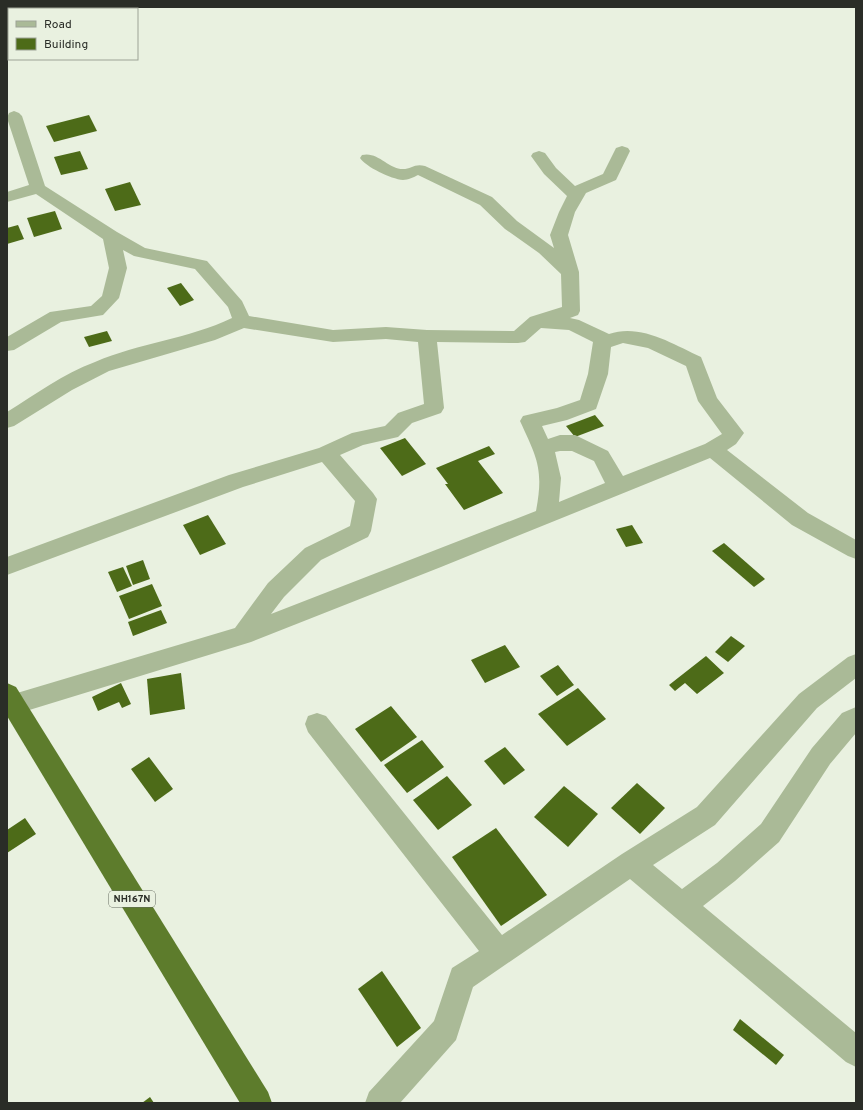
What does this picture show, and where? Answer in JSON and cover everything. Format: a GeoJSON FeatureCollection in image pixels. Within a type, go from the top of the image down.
{"type":"FeatureCollection","features":[{"type":"Feature","properties":{"kind":"highway","name":"NH167N"},"geometry":{"type":"LineString","coordinates":[[10,699],[250,1100]]}},
{"type":"Feature","properties":{"kind":"street"},"geometry":{"type":"LineString","coordinates":[[14,116],[38,188],[111,236],[140,252],[201,265],[236,305],[242,321]]}},
{"type":"Feature","properties":{"kind":"street"},"geometry":{"type":"LineString","coordinates":[[7,421],[55,391],[102,366],[126,358],[180,345],[223,331],[242,321],[333,336],[386,333],[427,336],[518,337],[537,321],[571,311],[570,272],[559,235],[567,212],[578,190],[610,177],[622,151]]}},
{"type":"Feature","properties":{"kind":"street"},"geometry":{"type":"LineString","coordinates":[[540,156],[550,171],[576,195]]}},
{"type":"Feature","properties":{"kind":"street"},"geometry":{"type":"LineString","coordinates":[[368,158],[384,168],[404,175],[419,169],[486,201],[511,225],[545,249],[570,272]]}},
{"type":"Feature","properties":{"kind":"street"},"geometry":{"type":"LineString","coordinates":[[7,197],[38,188]]}},
{"type":"Feature","properties":{"kind":"street"},"geometry":{"type":"LineString","coordinates":[[7,346],[57,316],[96,311],[110,298],[118,268],[111,236]]}},
{"type":"Feature","properties":{"kind":"street"},"geometry":{"type":"LineString","coordinates":[[537,321],[572,324],[608,341]]}},
{"type":"Feature","properties":{"kind":"street"},"geometry":{"type":"LineString","coordinates":[[7,566],[236,481],[326,453],[359,438],[391,432],[405,418],[434,408],[427,336]]}},
{"type":"Feature","properties":{"kind":"street"},"geometry":{"type":"LineString","coordinates":[[10,699],[242,635],[546,516],[712,449],[729,439],[734,433],[708,401],[694,362],[653,342],[622,336],[602,343],[598,374],[589,404],[560,414],[530,421],[542,448],[550,473],[550,494],[546,516]]}},
{"type":"Feature","properties":{"kind":"street"},"geometry":{"type":"LineString","coordinates":[[542,448],[560,443],[575,443],[601,456],[618,487]]}},
{"type":"Feature","properties":{"kind":"street"},"geometry":{"type":"LineString","coordinates":[[712,449],[800,519],[856,550]]}},
{"type":"Feature","properties":{"kind":"street"},"geometry":{"type":"LineString","coordinates":[[242,635],[276,590],[313,554],[360,531],[366,499],[326,453]]}},
{"type":"Feature","properties":{"kind":"street"},"geometry":{"type":"LineString","coordinates":[[380,1103],[446,1030],[462,978],[500,954],[631,863],[706,816],[808,701],[856,664]]}},
{"type":"Feature","properties":{"kind":"street"},"geometry":{"type":"LineString","coordinates":[[682,906],[726,872],[770,833],[821,756],[850,721],[856,718]]}},
{"type":"Feature","properties":{"kind":"street"},"geometry":{"type":"LineString","coordinates":[[317,724],[500,954]]}},
{"type":"Feature","properties":{"kind":"street"},"geometry":{"type":"LineString","coordinates":[[631,863],[856,1052]]}},
{"type":"Feature","properties":{"kind":"building"},"geometry":{"type":"Polygon","coordinates":[[[89,115],[97,131],[54,142],[46,126],[89,115]]]}},
{"type":"Feature","properties":{"kind":"building"},"geometry":{"type":"Polygon","coordinates":[[[80,151],[88,169],[61,175],[54,157],[80,151]]]}},
{"type":"Feature","properties":{"kind":"building"},"geometry":{"type":"Polygon","coordinates":[[[130,182],[141,205],[115,211],[105,189],[130,182]]]}},
{"type":"Feature","properties":{"kind":"building"},"geometry":{"type":"Polygon","coordinates":[[[55,211],[62,229],[34,237],[27,218],[55,211]]]}},
{"type":"Feature","properties":{"kind":"building"},"geometry":{"type":"Polygon","coordinates":[[[18,225],[24,239],[7,244],[7,228],[18,225]]]}},
{"type":"Feature","properties":{"kind":"building"},"geometry":{"type":"Polygon","coordinates":[[[181,283],[194,300],[180,306],[167,288],[181,283]]]}},
{"type":"Feature","properties":{"kind":"building"},"geometry":{"type":"Polygon","coordinates":[[[107,331],[112,341],[89,347],[84,337],[107,331]]]}},
{"type":"Feature","properties":{"kind":"building"},"geometry":{"type":"Polygon","coordinates":[[[595,415],[604,426],[575,437],[566,426],[595,415]]]}},
{"type":"Feature","properties":{"kind":"building"},"geometry":{"type":"Polygon","coordinates":[[[405,438],[426,464],[402,476],[380,448],[405,438]]]}},
{"type":"Feature","properties":{"kind":"building"},"geometry":{"type":"Polygon","coordinates":[[[489,446],[495,454],[478,461],[503,493],[464,510],[445,484],[448,484],[436,468],[489,446]]]}},
{"type":"Feature","properties":{"kind":"building"},"geometry":{"type":"Polygon","coordinates":[[[208,515],[226,544],[200,555],[183,525],[208,515]]]}},
{"type":"Feature","properties":{"kind":"building"},"geometry":{"type":"Polygon","coordinates":[[[632,525],[643,543],[626,547],[616,529],[632,525]]]}},
{"type":"Feature","properties":{"kind":"building"},"geometry":{"type":"Polygon","coordinates":[[[724,543],[765,579],[754,587],[712,551],[724,543]]]}},
{"type":"Feature","properties":{"kind":"building"},"geometry":{"type":"Polygon","coordinates":[[[143,560],[150,579],[133,585],[126,566],[143,560]]]}},
{"type":"Feature","properties":{"kind":"building"},"geometry":{"type":"Polygon","coordinates":[[[123,567],[132,586],[117,592],[108,572],[123,567]]]}},
{"type":"Feature","properties":{"kind":"building"},"geometry":{"type":"Polygon","coordinates":[[[152,584],[162,606],[129,619],[119,596],[152,584]]]}},
{"type":"Feature","properties":{"kind":"building"},"geometry":{"type":"Polygon","coordinates":[[[161,610],[167,623],[133,636],[128,622],[161,610]]]}},
{"type":"Feature","properties":{"kind":"building"},"geometry":{"type":"Polygon","coordinates":[[[731,636],[745,646],[728,662],[715,652],[731,636]]]}},
{"type":"Feature","properties":{"kind":"building"},"geometry":{"type":"Polygon","coordinates":[[[505,645],[520,667],[485,683],[471,660],[505,645]]]}},
{"type":"Feature","properties":{"kind":"building"},"geometry":{"type":"Polygon","coordinates":[[[706,656],[724,673],[697,694],[685,683],[675,691],[669,685],[706,656]]]}},
{"type":"Feature","properties":{"kind":"building"},"geometry":{"type":"Polygon","coordinates":[[[558,665],[574,685],[557,696],[540,676],[558,665]]]}},
{"type":"Feature","properties":{"kind":"building"},"geometry":{"type":"Polygon","coordinates":[[[181,673],[185,709],[150,715],[147,679],[181,673]]]}},
{"type":"Feature","properties":{"kind":"building"},"geometry":{"type":"Polygon","coordinates":[[[121,683],[131,704],[122,708],[119,702],[98,711],[92,697],[121,683]]]}},
{"type":"Feature","properties":{"kind":"building"},"geometry":{"type":"Polygon","coordinates":[[[578,688],[606,719],[567,746],[538,714],[578,688]]]}},
{"type":"Feature","properties":{"kind":"building"},"geometry":{"type":"Polygon","coordinates":[[[391,706],[417,737],[381,762],[355,729],[391,706]]]}},
{"type":"Feature","properties":{"kind":"building"},"geometry":{"type":"Polygon","coordinates":[[[422,740],[444,767],[407,793],[384,765],[422,740]]]}},
{"type":"Feature","properties":{"kind":"building"},"geometry":{"type":"Polygon","coordinates":[[[505,747],[525,770],[504,785],[484,761],[505,747]]]}},
{"type":"Feature","properties":{"kind":"building"},"geometry":{"type":"Polygon","coordinates":[[[149,757],[173,789],[155,802],[131,769],[149,757]]]}},
{"type":"Feature","properties":{"kind":"building"},"geometry":{"type":"Polygon","coordinates":[[[447,776],[472,805],[438,830],[413,800],[447,776]]]}},
{"type":"Feature","properties":{"kind":"building"},"geometry":{"type":"Polygon","coordinates":[[[637,783],[665,808],[640,834],[611,808],[637,783]]]}},
{"type":"Feature","properties":{"kind":"building"},"geometry":{"type":"Polygon","coordinates":[[[564,786],[598,814],[568,847],[534,817],[564,786]]]}},
{"type":"Feature","properties":{"kind":"building"},"geometry":{"type":"Polygon","coordinates":[[[25,818],[36,834],[7,853],[7,830],[25,818]]]}},
{"type":"Feature","properties":{"kind":"building"},"geometry":{"type":"Polygon","coordinates":[[[496,828],[547,895],[501,926],[452,857],[496,828]]]}},
{"type":"Feature","properties":{"kind":"building"},"geometry":{"type":"Polygon","coordinates":[[[382,971],[421,1028],[397,1047],[358,989],[382,971]]]}},
{"type":"Feature","properties":{"kind":"building"},"geometry":{"type":"Polygon","coordinates":[[[740,1019],[784,1055],[776,1065],[733,1030],[740,1019]]]}},
{"type":"Feature","properties":{"kind":"building"},"geometry":{"type":"Polygon","coordinates":[[[150,1097],[154,1103],[142,1103],[150,1097]]]}}]}
